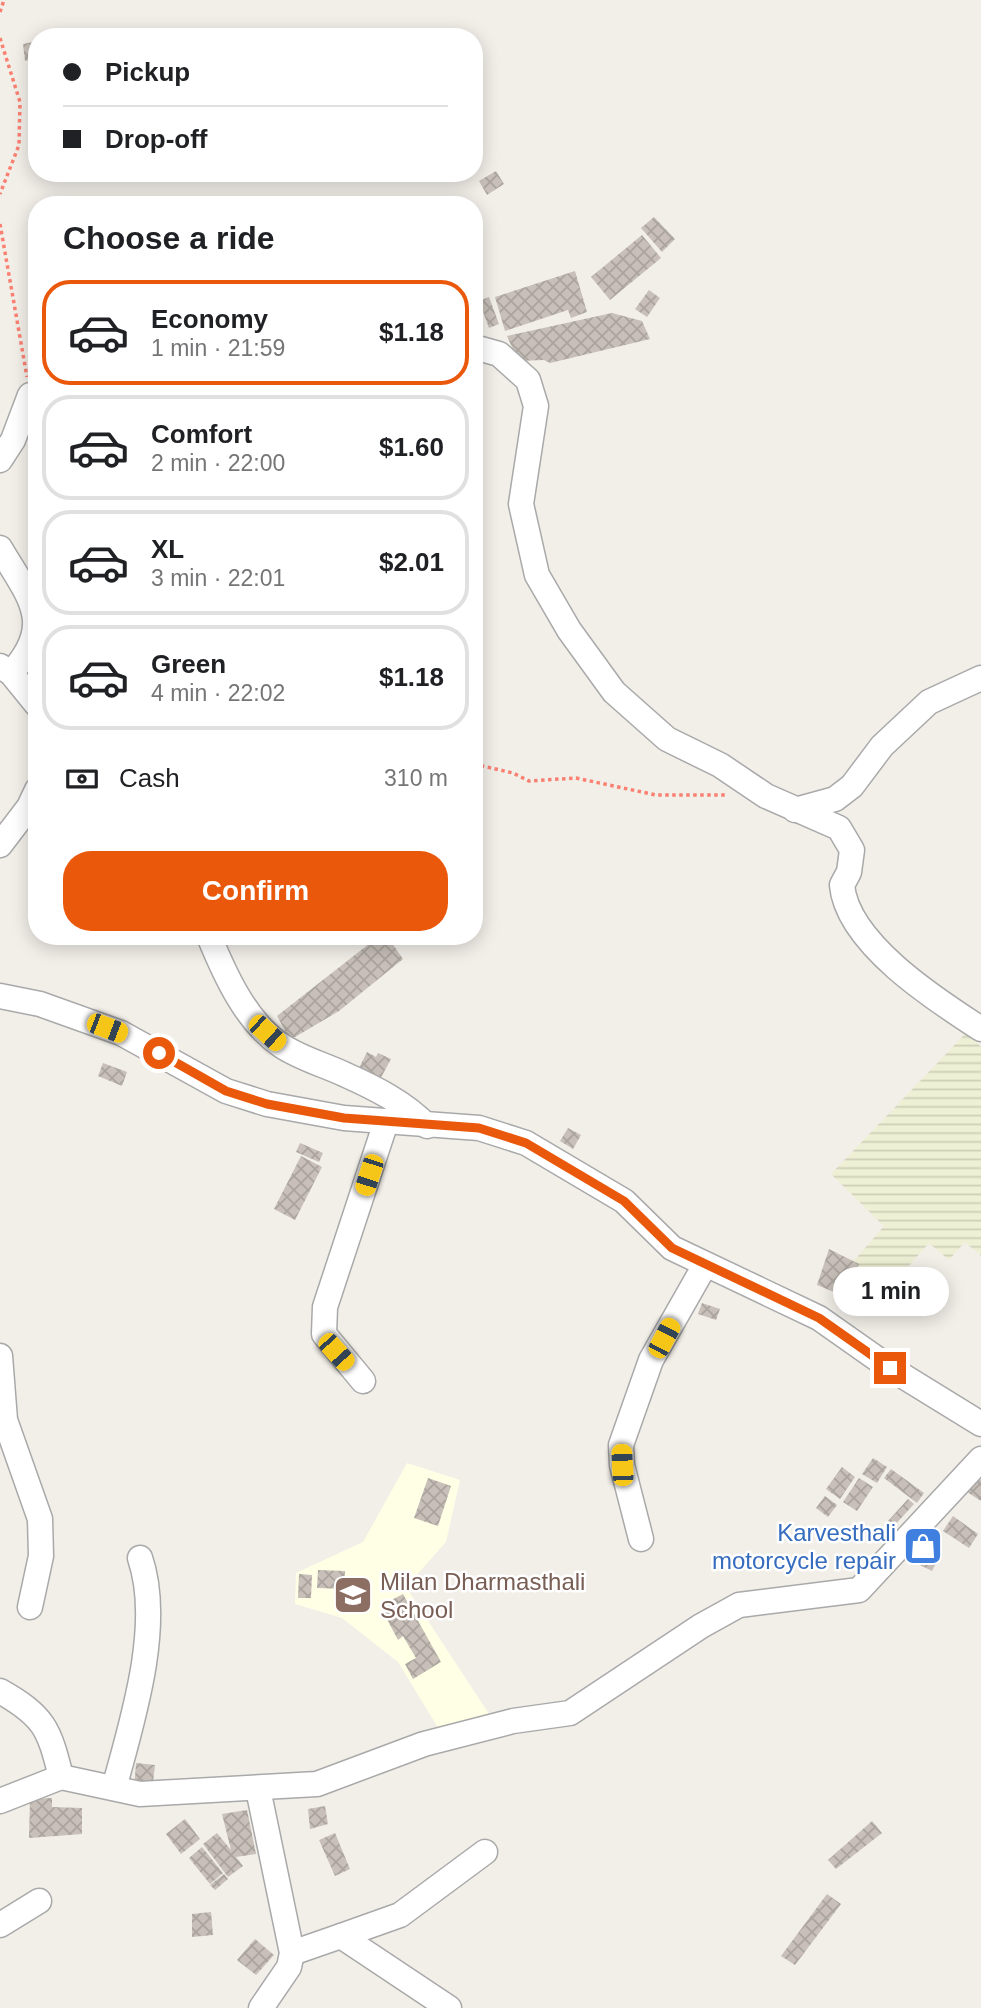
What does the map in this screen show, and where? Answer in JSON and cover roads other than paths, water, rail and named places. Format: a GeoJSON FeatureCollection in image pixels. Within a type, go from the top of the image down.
{"type":"FeatureCollection","features":[{"type":"Feature","properties":{"kind":"street"},"geometry":{"type":"LineString","coordinates":[[483,350],[499,354],[528,380],[536,406],[521,504],[537,575],[569,630],[614,692],[667,739],[720,765],[766,796],[839,828],[852,850],[849,872],[842,885],[850,915],[884,955],[938,1001],[981,1028]]}},
{"type":"Feature","properties":{"kind":"street"},"geometry":{"type":"LineString","coordinates":[[0,460],[13,440],[28,407]]}},
{"type":"Feature","properties":{"kind":"street"},"geometry":{"type":"LineString","coordinates":[[0,548],[28,597]]}},
{"type":"Feature","properties":{"kind":"street"},"geometry":{"type":"LineString","coordinates":[[28,650],[23,660],[5,670],[28,695]]}},
{"type":"Feature","properties":{"kind":"street"},"geometry":{"type":"LineString","coordinates":[[795,810],[835,799],[852,786],[882,746],[929,702],[981,678]]}},
{"type":"Feature","properties":{"kind":"street"},"geometry":{"type":"LineString","coordinates":[[0,845],[28,808]]}},
{"type":"Feature","properties":{"kind":"street"},"geometry":{"type":"LineString","coordinates":[[212,945],[223,972],[243,1004],[280,1045],[410,1108],[427,1126]]}},
{"type":"Feature","properties":{"kind":"street"},"geometry":{"type":"LineString","coordinates":[[0,996],[40,1004],[121,1033],[226,1091],[267,1104],[344,1118],[479,1128],[526,1143],[624,1201],[672,1248],[819,1318],[890,1368],[981,1424]]}},
{"type":"Feature","properties":{"kind":"street"},"geometry":{"type":"LineString","coordinates":[[363,1381],[324,1334],[325,1307],[386,1122]]}},
{"type":"Feature","properties":{"kind":"street"},"geometry":{"type":"LineString","coordinates":[[640,1539],[622,1465],[621,1445],[651,1360],[705,1265]]}},
{"type":"Feature","properties":{"kind":"street"},"geometry":{"type":"LineString","coordinates":[[0,1356],[5,1420],[40,1519],[41,1556],[30,1607]]}},
{"type":"Feature","properties":{"kind":"street"},"geometry":{"type":"LineString","coordinates":[[0,1801],[61,1777],[140,1794],[317,1784],[424,1744],[513,1721],[570,1713],[701,1626],[739,1605],[859,1590],[981,1459]]}},
{"type":"Feature","properties":{"kind":"street"},"geometry":{"type":"LineString","coordinates":[[114,1788],[143,1679],[147,1580],[140,1558]]}},
{"type":"Feature","properties":{"kind":"street"},"geometry":{"type":"LineString","coordinates":[[0,1690],[40,1718],[53,1745],[61,1777]]}},
{"type":"Feature","properties":{"kind":"street"},"geometry":{"type":"LineString","coordinates":[[258,1789],[292,1953],[289,1967],[261,2008]]}},
{"type":"Feature","properties":{"kind":"street"},"geometry":{"type":"LineString","coordinates":[[292,1953],[400,1915],[485,1852]]}},
{"type":"Feature","properties":{"kind":"street"},"geometry":{"type":"LineString","coordinates":[[0,1925],[39,1900]]}},
{"type":"Feature","properties":{"kind":"street"},"geometry":{"type":"LineString","coordinates":[[341,1936],[449,2008]]}},
{"type":"Feature","properties":{"kind":"place","name":"Karvesthali motorcycle repair"},"geometry":{"type":"Point","coordinates":[923,1546]}},
{"type":"Feature","properties":{"kind":"place","name":"Milan Dharmasthali School"},"geometry":{"type":"Point","coordinates":[353,1595]}}]}
